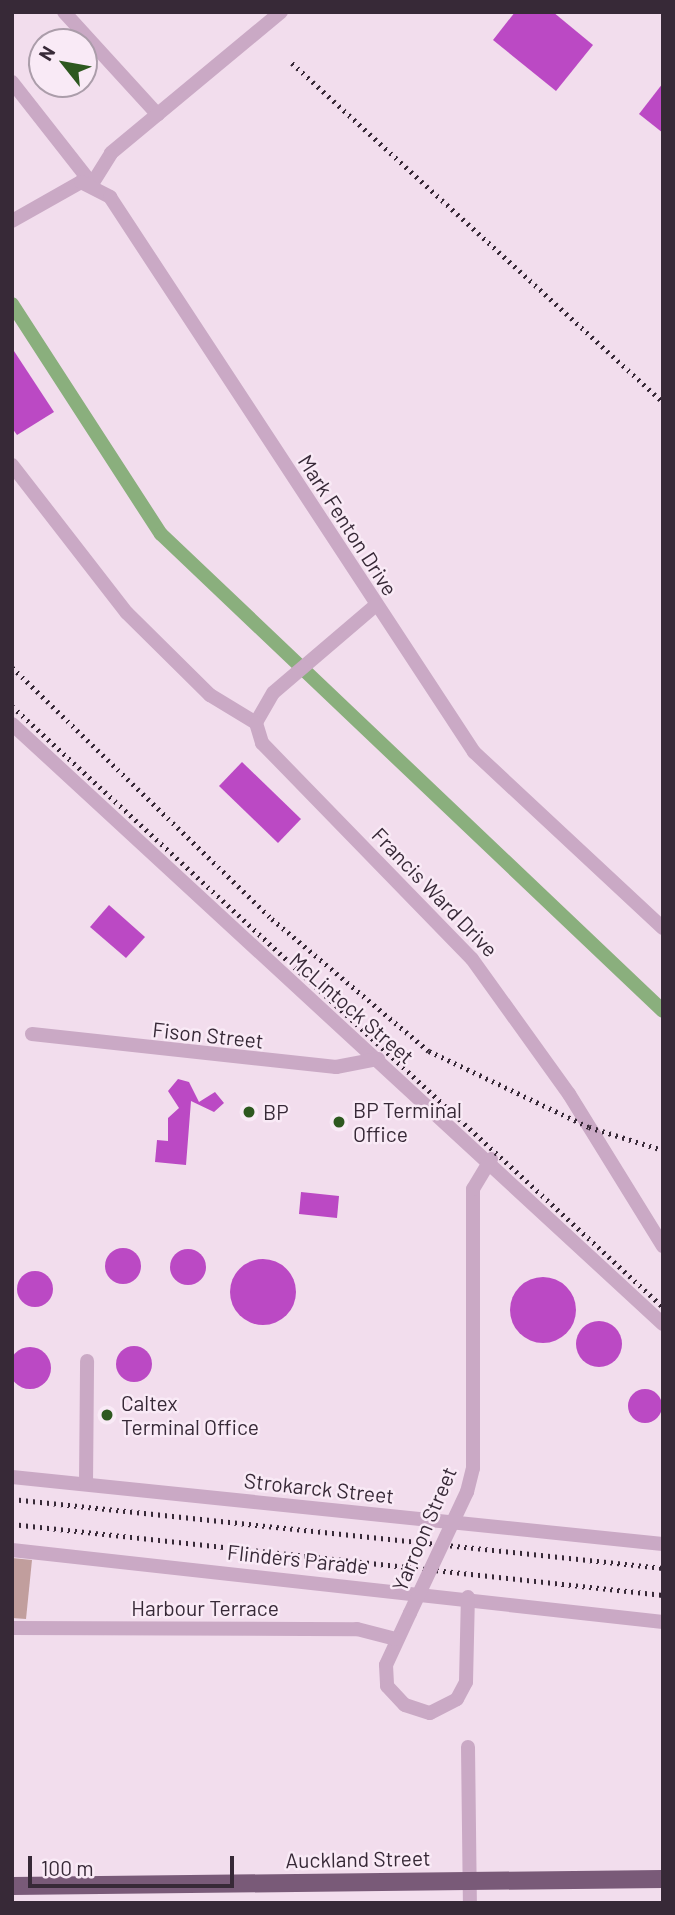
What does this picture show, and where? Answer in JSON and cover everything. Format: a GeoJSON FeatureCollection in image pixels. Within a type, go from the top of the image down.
{"type":"FeatureCollection","features":[{"type":"Feature","properties":{"kind":"main road","name":"Auckland Street"},"geometry":{"type":"LineString","coordinates":[[12,1886],[663,1879]]}},
{"type":"Feature","properties":{"kind":"street"},"geometry":{"type":"LineString","coordinates":[[64,12],[158,115]]}},
{"type":"Feature","properties":{"kind":"street"},"geometry":{"type":"LineString","coordinates":[[12,221],[70,186],[92,184],[111,153],[281,12]]}},
{"type":"Feature","properties":{"kind":"street","name":"Mark Fenton Drive"},"geometry":{"type":"LineString","coordinates":[[12,82],[92,184],[116,204],[474,752],[663,928]]}},
{"type":"Feature","properties":{"kind":"street"},"geometry":{"type":"LineString","coordinates":[[12,465],[127,613],[210,695],[256,723],[289,678],[328,641],[376,605]]}},
{"type":"Feature","properties":{"kind":"street","name":"Francis Ward Drive"},"geometry":{"type":"LineString","coordinates":[[256,723],[271,757],[430,912],[510,1007],[663,1246]]}},
{"type":"Feature","properties":{"kind":"street","name":"McLintock Street"},"geometry":{"type":"LineString","coordinates":[[12,724],[491,1159],[663,1324]]}},
{"type":"Feature","properties":{"kind":"street","name":"Fison Street"},"geometry":{"type":"LineString","coordinates":[[32,1034],[336,1068],[378,1059]]}},
{"type":"Feature","properties":{"kind":"street","name":"Yarroon Street"},"geometry":{"type":"LineString","coordinates":[[468,1597],[466,1682],[457,1699],[430,1713],[405,1705],[387,1686],[386,1665],[467,1492],[473,1468],[472,1189],[491,1159]]}},
{"type":"Feature","properties":{"kind":"street"},"geometry":{"type":"LineString","coordinates":[[86,1484],[87,1361]]}},
{"type":"Feature","properties":{"kind":"street","name":"Strokarck Street"},"geometry":{"type":"LineString","coordinates":[[12,1476],[663,1544]]}},
{"type":"Feature","properties":{"kind":"street","name":"Flinders Parade"},"geometry":{"type":"LineString","coordinates":[[12,1550],[468,1597],[663,1622]]}},
{"type":"Feature","properties":{"kind":"street","name":"Harbour Terrace"},"geometry":{"type":"LineString","coordinates":[[12,1628],[357,1629],[396,1639]]}},
{"type":"Feature","properties":{"kind":"street"},"geometry":{"type":"LineString","coordinates":[[468,1747],[470,1903]]}},
{"type":"Feature","properties":{"kind":"shaded area"},"geometry":{"type":"Polygon","coordinates":[[[12,1558],[32,1560],[26,1619],[12,1618],[12,1558]]]}},
{"type":"Feature","properties":{"kind":"building"},"geometry":{"type":"Polygon","coordinates":[[[515,12],[553,12],[593,45],[556,91],[493,40],[515,12]]]}},
{"type":"Feature","properties":{"kind":"building"},"geometry":{"type":"Polygon","coordinates":[[[663,83],[663,133],[639,114],[663,83]]]}},
{"type":"Feature","properties":{"kind":"building"},"geometry":{"type":"Polygon","coordinates":[[[12,348],[54,412],[17,435],[12,428],[12,348]]]}},
{"type":"Feature","properties":{"kind":"building"},"geometry":{"type":"Polygon","coordinates":[[[242,762],[301,819],[278,843],[219,786],[242,762]]]}},
{"type":"Feature","properties":{"kind":"building"},"geometry":{"type":"Polygon","coordinates":[[[109,905],[145,937],[126,958],[90,927],[109,905]]]}},
{"type":"Feature","properties":{"kind":"building"},"geometry":{"type":"Polygon","coordinates":[[[178,1079],[189,1082],[199,1102],[215,1092],[224,1103],[214,1112],[191,1101],[186,1165],[155,1162],[157,1140],[168,1141],[168,1118],[179,1108],[168,1091],[178,1079]]]}},
{"type":"Feature","properties":{"kind":"building"},"geometry":{"type":"Polygon","coordinates":[[[301,1192],[339,1196],[337,1218],[299,1214],[301,1192]]]}},
{"type":"Feature","properties":{"kind":"building"},"geometry":{"type":"Polygon","coordinates":[[[123,1248],[135,1254],[141,1266],[135,1278],[123,1284],[111,1278],[105,1266],[111,1254],[123,1248]]]}},
{"type":"Feature","properties":{"kind":"building"},"geometry":{"type":"Polygon","coordinates":[[[188,1249],[200,1255],[206,1267],[200,1279],[188,1285],[176,1279],[170,1267],[176,1255],[188,1249]]]}},
{"type":"Feature","properties":{"kind":"building"},"geometry":{"type":"Polygon","coordinates":[[[269,1259],[287,1268],[294,1279],[294,1305],[287,1316],[276,1323],[257,1325],[239,1316],[232,1305],[230,1286],[239,1268],[250,1261],[269,1259]]]}},
{"type":"Feature","properties":{"kind":"building"},"geometry":{"type":"Polygon","coordinates":[[[35,1271],[47,1277],[53,1289],[47,1301],[35,1307],[23,1301],[17,1289],[23,1277],[35,1271]]]}},
{"type":"Feature","properties":{"kind":"building"},"geometry":{"type":"Polygon","coordinates":[[[536,1277],[550,1277],[562,1282],[571,1291],[576,1310],[574,1323],[567,1334],[550,1343],[536,1343],[524,1338],[515,1329],[510,1317],[510,1303],[515,1291],[524,1282],[536,1277]]]}},
{"type":"Feature","properties":{"kind":"building"},"geometry":{"type":"Polygon","coordinates":[[[599,1321],[615,1328],[622,1344],[615,1360],[599,1367],[583,1360],[576,1344],[583,1328],[599,1321]]]}},
{"type":"Feature","properties":{"kind":"building"},"geometry":{"type":"Polygon","coordinates":[[[134,1346],[146,1352],[152,1364],[146,1376],[134,1382],[122,1376],[116,1364],[122,1352],[134,1346]]]}},
{"type":"Feature","properties":{"kind":"building"},"geometry":{"type":"Polygon","coordinates":[[[30,1347],[45,1353],[51,1368],[45,1383],[30,1389],[15,1383],[9,1368],[15,1353],[30,1347]]]}},
{"type":"Feature","properties":{"kind":"building"},"geometry":{"type":"Polygon","coordinates":[[[645,1389],[657,1394],[662,1406],[657,1418],[645,1423],[633,1418],[628,1406],[633,1394],[645,1389]]]}},
{"type":"Feature","properties":{"kind":"waterway"},"geometry":{"type":"LineString","coordinates":[[12,304],[161,534],[663,1011]]}},
{"type":"Feature","properties":{"kind":"railway"},"geometry":{"type":"LineString","coordinates":[[292,63],[663,402]]}},
{"type":"Feature","properties":{"kind":"railway"},"geometry":{"type":"LineString","coordinates":[[12,667],[272,919],[429,1051],[589,1127],[663,1150]]}},
{"type":"Feature","properties":{"kind":"railway"},"geometry":{"type":"LineString","coordinates":[[12,706],[663,1307]]}},
{"type":"Feature","properties":{"kind":"railway"},"geometry":{"type":"LineString","coordinates":[[12,1499],[663,1568]]}},
{"type":"Feature","properties":{"kind":"railway"},"geometry":{"type":"LineString","coordinates":[[12,1524],[663,1595]]}},
{"type":"Feature","properties":{"kind":"place","name":"BP"},"geometry":{"type":"Point","coordinates":[249,1112]}},
{"type":"Feature","properties":{"kind":"place","name":"BP Terminal Office"},"geometry":{"type":"Point","coordinates":[339,1122]}},
{"type":"Feature","properties":{"kind":"place","name":"Caltex Terminal Office"},"geometry":{"type":"Point","coordinates":[107,1415]}}]}
